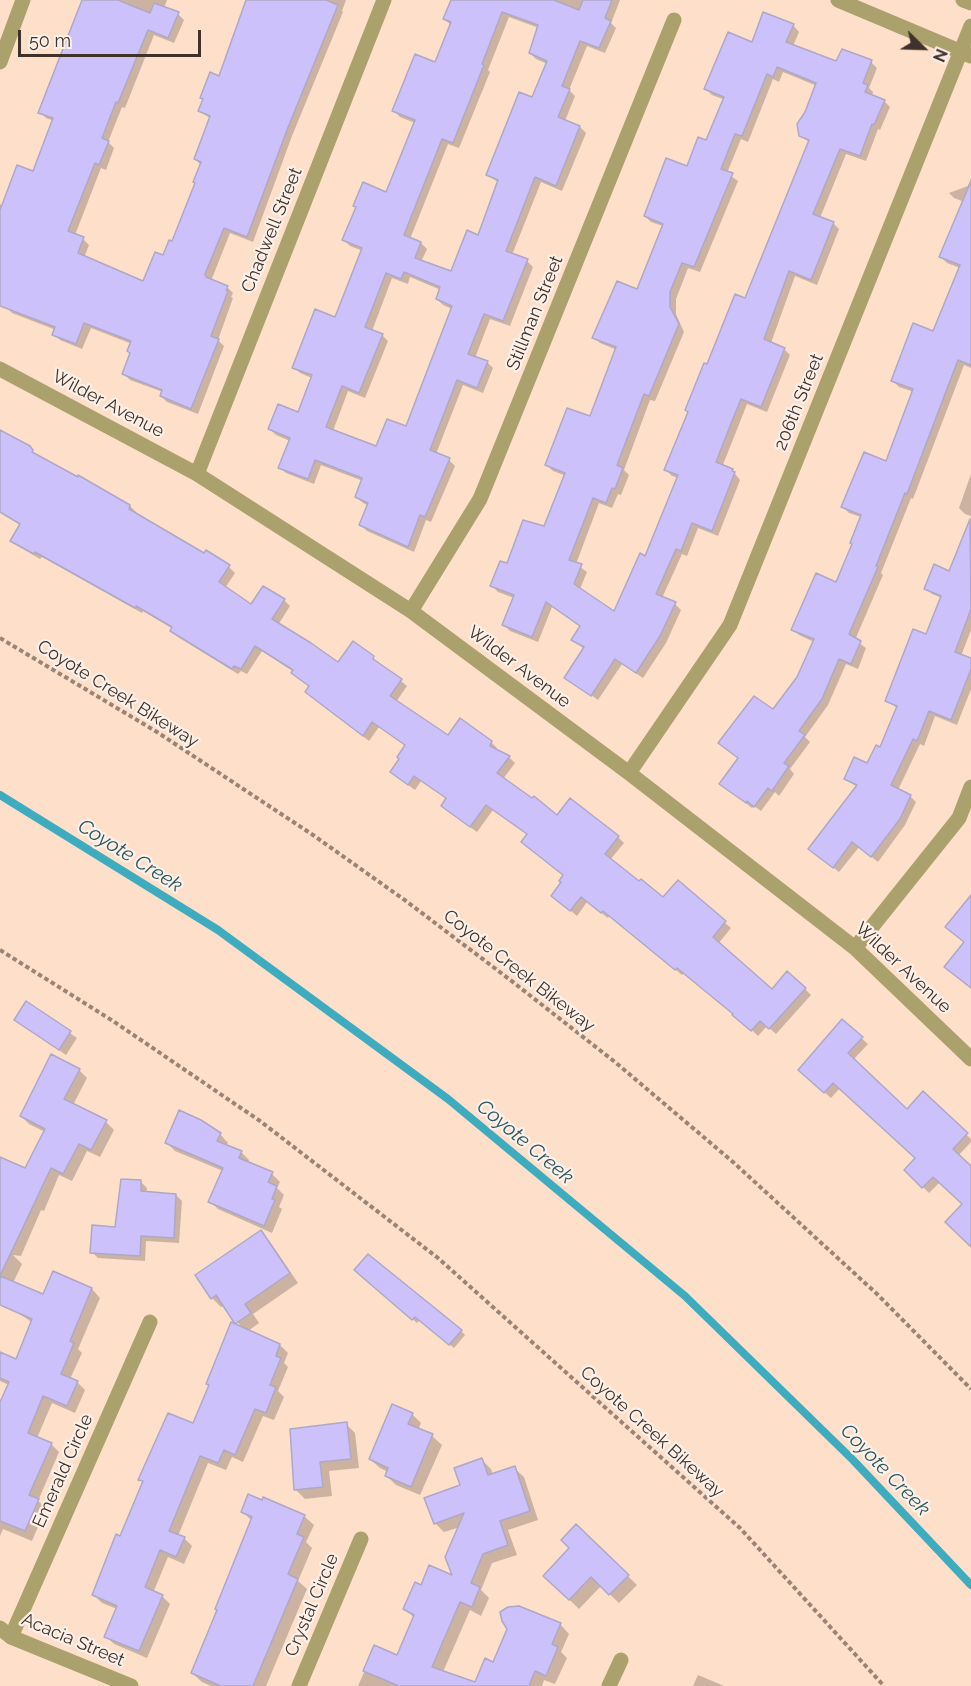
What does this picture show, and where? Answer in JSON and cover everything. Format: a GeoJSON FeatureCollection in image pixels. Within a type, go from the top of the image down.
{"type":"FeatureCollection","features":[{"type":"Feature","properties":{"kind":"street"},"geometry":{"type":"LineString","coordinates":[[0,62],[23,0]]}},
{"type":"Feature","properties":{"kind":"street","name":"Chadwell Street"},"geometry":{"type":"LineString","coordinates":[[196,474],[384,0]]}},
{"type":"Feature","properties":{"kind":"street"},"geometry":{"type":"LineString","coordinates":[[838,0],[966,54]]}},
{"type":"Feature","properties":{"kind":"street"},"geometry":{"type":"LineString","coordinates":[[963,0],[971,3]]}},
{"type":"Feature","properties":{"kind":"street","name":"Stillman Street"},"geometry":{"type":"LineString","coordinates":[[411,611],[480,499],[674,20]]}},
{"type":"Feature","properties":{"kind":"street","name":"206th Street"},"geometry":{"type":"LineString","coordinates":[[629,773],[730,626],[966,54],[971,26]]}},
{"type":"Feature","properties":{"kind":"street","name":"Wilder Avenue"},"geometry":{"type":"LineString","coordinates":[[0,369],[196,474],[411,611],[629,773],[855,948],[971,1059]]}},
{"type":"Feature","properties":{"kind":"street"},"geometry":{"type":"LineString","coordinates":[[855,948],[959,818],[971,787]]}},
{"type":"Feature","properties":{"kind":"street","name":"Emerald Circle"},"geometry":{"type":"LineString","coordinates":[[6,1633],[150,1322]]}},
{"type":"Feature","properties":{"kind":"street","name":"Crystal Circle"},"geometry":{"type":"LineString","coordinates":[[299,1686],[361,1539]]}},
{"type":"Feature","properties":{"kind":"street","name":"Acacia Street"},"geometry":{"type":"LineString","coordinates":[[6,1633],[131,1686]]}},
{"type":"Feature","properties":{"kind":"street"},"geometry":{"type":"LineString","coordinates":[[609,1686],[621,1660]]}},
{"type":"Feature","properties":{"kind":"path","name":"Coyote Creek Bikeway"},"geometry":{"type":"LineString","coordinates":[[0,638],[157,732],[313,836],[406,901],[509,979],[615,1062],[733,1162],[877,1294],[971,1389]]}},
{"type":"Feature","properties":{"kind":"path","name":"Coyote Creek Bikeway"},"geometry":{"type":"LineString","coordinates":[[0,950],[113,1021],[260,1121],[438,1258],[740,1528],[884,1686]]}},
{"type":"Feature","properties":{"kind":"building"},"geometry":{"type":"Polygon","coordinates":[[[82,0],[118,0],[150,13],[154,3],[179,12],[168,38],[148,30],[102,138],[109,141],[99,165],[95,163],[68,231],[84,237],[78,253],[143,281],[155,252],[163,255],[169,240],[172,241],[195,183],[193,182],[201,162],[194,159],[210,116],[198,111],[203,99],[200,98],[210,72],[219,76],[246,0],[326,0],[338,5],[287,130],[247,237],[224,228],[205,274],[206,277],[228,286],[226,290],[228,291],[211,336],[219,339],[191,409],[160,396],[162,390],[122,374],[130,353],[127,351],[131,341],[84,323],[76,344],[52,335],[55,327],[0,306],[0,210],[17,165],[33,171],[53,118],[38,113],[82,0]]]}},
{"type":"Feature","properties":{"kind":"building"},"geometry":{"type":"Polygon","coordinates":[[[451,0],[554,0],[579,10],[583,0],[612,0],[605,18],[611,21],[599,48],[580,41],[562,86],[570,89],[558,117],[580,126],[556,186],[535,177],[506,251],[528,259],[503,321],[484,314],[468,354],[488,361],[477,388],[457,380],[430,450],[450,458],[425,517],[420,515],[408,547],[359,525],[368,503],[355,497],[362,478],[315,460],[308,479],[278,468],[290,438],[268,429],[278,404],[298,412],[312,375],[292,368],[315,309],[335,317],[362,248],[342,240],[356,207],[353,206],[363,182],[386,192],[415,120],[392,111],[415,54],[435,62],[451,22],[443,19],[451,0]],[[502,12],[453,143],[442,139],[404,235],[421,242],[415,258],[451,271],[467,230],[478,235],[498,180],[486,175],[519,92],[532,97],[547,61],[529,53],[538,25],[502,12]],[[404,272],[401,279],[386,273],[365,327],[383,334],[359,393],[342,386],[326,427],[376,446],[387,419],[406,426],[452,306],[436,299],[440,287],[404,272]]]}},
{"type":"Feature","properties":{"kind":"building"},"geometry":{"type":"Polygon","coordinates":[[[763,12],[794,24],[786,42],[836,61],[842,49],[872,60],[863,83],[868,85],[865,92],[885,100],[874,125],[872,124],[860,156],[840,149],[813,214],[834,222],[811,280],[789,271],[764,339],[785,348],[761,407],[741,399],[732,421],[716,462],[735,472],[712,531],[692,523],[681,551],[676,549],[656,594],[676,602],[660,636],[636,673],[615,659],[591,696],[564,678],[584,647],[571,640],[580,626],[546,602],[532,637],[502,625],[514,595],[490,586],[500,561],[507,563],[523,520],[544,526],[565,473],[545,465],[567,408],[590,416],[616,347],[592,338],[617,281],[637,289],[663,224],[644,216],[666,158],[687,166],[698,137],[706,140],[724,97],[704,89],[728,32],[752,42],[763,12]],[[777,67],[773,77],[767,74],[742,136],[735,134],[721,169],[733,173],[694,267],[682,263],[670,292],[670,307],[679,324],[649,396],[644,394],[617,465],[623,468],[615,489],[612,488],[606,503],[593,498],[569,560],[582,564],[574,584],[614,611],[640,553],[645,556],[678,475],[664,470],[688,412],[685,410],[704,363],[707,364],[735,294],[745,298],[809,140],[799,136],[797,124],[805,112],[816,83],[777,67]]]}},
{"type":"Feature","properties":{"kind":"building"},"geometry":{"type":"Polygon","coordinates":[[[971,181],[971,365],[958,360],[907,494],[905,493],[876,566],[878,567],[849,634],[861,641],[851,664],[839,659],[822,699],[799,731],[805,735],[784,763],[789,766],[772,791],[768,788],[754,807],[719,784],[738,758],[718,743],[754,696],[773,709],[797,677],[814,639],[791,630],[816,573],[836,582],[852,544],[850,543],[861,515],[841,507],[864,452],[886,461],[913,389],[891,381],[913,323],[933,331],[960,265],[939,257],[971,181]]]}},
{"type":"Feature","properties":{"kind":"building"},"geometry":{"type":"Polygon","coordinates":[[[0,430],[30,446],[32,452],[130,505],[129,509],[204,553],[206,550],[230,565],[219,582],[251,604],[263,586],[285,599],[272,619],[338,662],[353,641],[374,656],[373,659],[402,679],[390,696],[448,735],[460,718],[492,741],[490,746],[510,756],[497,773],[532,798],[534,796],[557,815],[570,798],[619,836],[605,854],[639,881],[641,879],[663,897],[678,880],[726,921],[713,937],[772,989],[787,971],[806,988],[769,1029],[760,1021],[751,1031],[677,968],[675,970],[603,911],[601,913],[581,897],[570,911],[551,896],[563,875],[521,842],[527,834],[486,805],[470,827],[441,806],[446,798],[414,776],[408,785],[390,772],[405,745],[372,722],[363,736],[305,692],[309,686],[291,673],[293,670],[255,646],[241,669],[234,666],[232,669],[170,631],[172,627],[136,606],[135,608],[35,552],[34,554],[10,541],[20,524],[0,512],[0,430]]]}},
{"type":"Feature","properties":{"kind":"building"},"geometry":{"type":"Polygon","coordinates":[[[970,519],[971,609],[955,652],[971,658],[971,669],[964,687],[951,720],[929,711],[917,741],[913,739],[891,785],[911,795],[900,819],[871,857],[852,842],[833,868],[808,849],[857,785],[844,779],[854,757],[867,763],[876,745],[880,747],[897,706],[885,701],[913,629],[926,634],[941,596],[924,589],[934,564],[949,571],[970,519]]]}},
{"type":"Feature","properties":{"kind":"building"},"geometry":{"type":"Polygon","coordinates":[[[971,895],[971,988],[944,967],[964,942],[945,927],[971,895]]]}},
{"type":"Feature","properties":{"kind":"building"},"geometry":{"type":"Polygon","coordinates":[[[26,1001],[71,1031],[59,1050],[14,1020],[26,1001]]]}},
{"type":"Feature","properties":{"kind":"building"},"geometry":{"type":"Polygon","coordinates":[[[842,1019],[863,1037],[848,1053],[907,1109],[923,1091],[968,1133],[953,1149],[971,1166],[971,1247],[945,1222],[962,1204],[933,1177],[922,1188],[904,1170],[915,1158],[833,1083],[824,1093],[798,1070],[842,1019]]]}},
{"type":"Feature","properties":{"kind":"building"},"geometry":{"type":"Polygon","coordinates":[[[51,1054],[80,1069],[64,1099],[107,1120],[91,1150],[79,1144],[63,1174],[51,1168],[0,1276],[0,1157],[25,1168],[45,1129],[20,1116],[51,1054]]]}},
{"type":"Feature","properties":{"kind":"building"},"geometry":{"type":"Polygon","coordinates":[[[179,1110],[221,1133],[217,1141],[242,1151],[239,1158],[273,1172],[268,1182],[277,1186],[272,1199],[275,1200],[264,1226],[208,1202],[223,1168],[165,1143],[179,1110]]]}},
{"type":"Feature","properties":{"kind":"building"},"geometry":{"type":"Polygon","coordinates":[[[121,1179],[141,1180],[141,1191],[176,1194],[174,1238],[141,1236],[140,1256],[90,1253],[92,1225],[115,1227],[121,1179]]]}},
{"type":"Feature","properties":{"kind":"building"},"geometry":{"type":"Polygon","coordinates":[[[261,1230],[290,1273],[245,1304],[251,1313],[235,1324],[216,1295],[211,1299],[195,1275],[261,1230]]]}},
{"type":"Feature","properties":{"kind":"building"},"geometry":{"type":"Polygon","coordinates":[[[368,1254],[462,1330],[449,1345],[415,1317],[412,1320],[354,1270],[368,1254]]]}},
{"type":"Feature","properties":{"kind":"building"},"geometry":{"type":"Polygon","coordinates":[[[53,1271],[92,1288],[70,1341],[74,1343],[61,1374],[78,1381],[67,1406],[43,1396],[28,1433],[52,1443],[29,1495],[39,1499],[25,1531],[0,1521],[0,1402],[9,1382],[0,1378],[0,1352],[16,1359],[32,1319],[0,1305],[0,1276],[43,1294],[53,1271]]]}},
{"type":"Feature","properties":{"kind":"building"},"geometry":{"type":"Polygon","coordinates":[[[231,1322],[280,1344],[276,1356],[281,1358],[270,1385],[276,1387],[266,1413],[255,1409],[235,1455],[224,1450],[218,1463],[200,1456],[169,1531],[185,1537],[176,1557],[160,1550],[145,1587],[163,1595],[139,1651],[104,1637],[117,1606],[92,1595],[116,1534],[120,1536],[143,1481],[138,1480],[168,1413],[193,1423],[231,1322]]]}},
{"type":"Feature","properties":{"kind":"building"},"geometry":{"type":"Polygon","coordinates":[[[392,1404],[413,1413],[408,1424],[433,1434],[411,1487],[385,1476],[388,1468],[369,1459],[392,1404]]]}},
{"type":"Feature","properties":{"kind":"building"},"geometry":{"type":"Polygon","coordinates":[[[347,1422],[351,1459],[320,1462],[323,1487],[294,1490],[290,1429],[347,1422]]]}},
{"type":"Feature","properties":{"kind":"building"},"geometry":{"type":"Polygon","coordinates":[[[482,1458],[488,1475],[515,1466],[530,1511],[500,1521],[508,1545],[483,1554],[471,1583],[480,1587],[472,1607],[460,1602],[432,1667],[475,1682],[485,1658],[493,1662],[507,1629],[500,1612],[508,1607],[519,1606],[561,1623],[552,1644],[558,1647],[546,1676],[535,1671],[529,1686],[399,1686],[363,1671],[374,1645],[397,1655],[414,1615],[403,1609],[415,1582],[421,1585],[429,1565],[452,1575],[445,1557],[464,1513],[434,1524],[424,1498],[460,1485],[454,1468],[482,1458]]]}},
{"type":"Feature","properties":{"kind":"building"},"geometry":{"type":"Polygon","coordinates":[[[248,1494],[262,1500],[263,1497],[305,1515],[297,1534],[304,1537],[288,1574],[298,1579],[253,1686],[221,1686],[191,1673],[252,1517],[241,1512],[248,1494]]]}},
{"type":"Feature","properties":{"kind":"building"},"geometry":{"type":"Polygon","coordinates":[[[576,1524],[629,1575],[609,1595],[591,1577],[569,1600],[543,1576],[569,1548],[561,1540],[576,1524]]]}},
{"type":"Feature","properties":{"kind":"waterway","name":"Coyote Creek"},"geometry":{"type":"LineString","coordinates":[[0,795],[218,930],[448,1099],[685,1296],[853,1460],[971,1585]]}}]}
